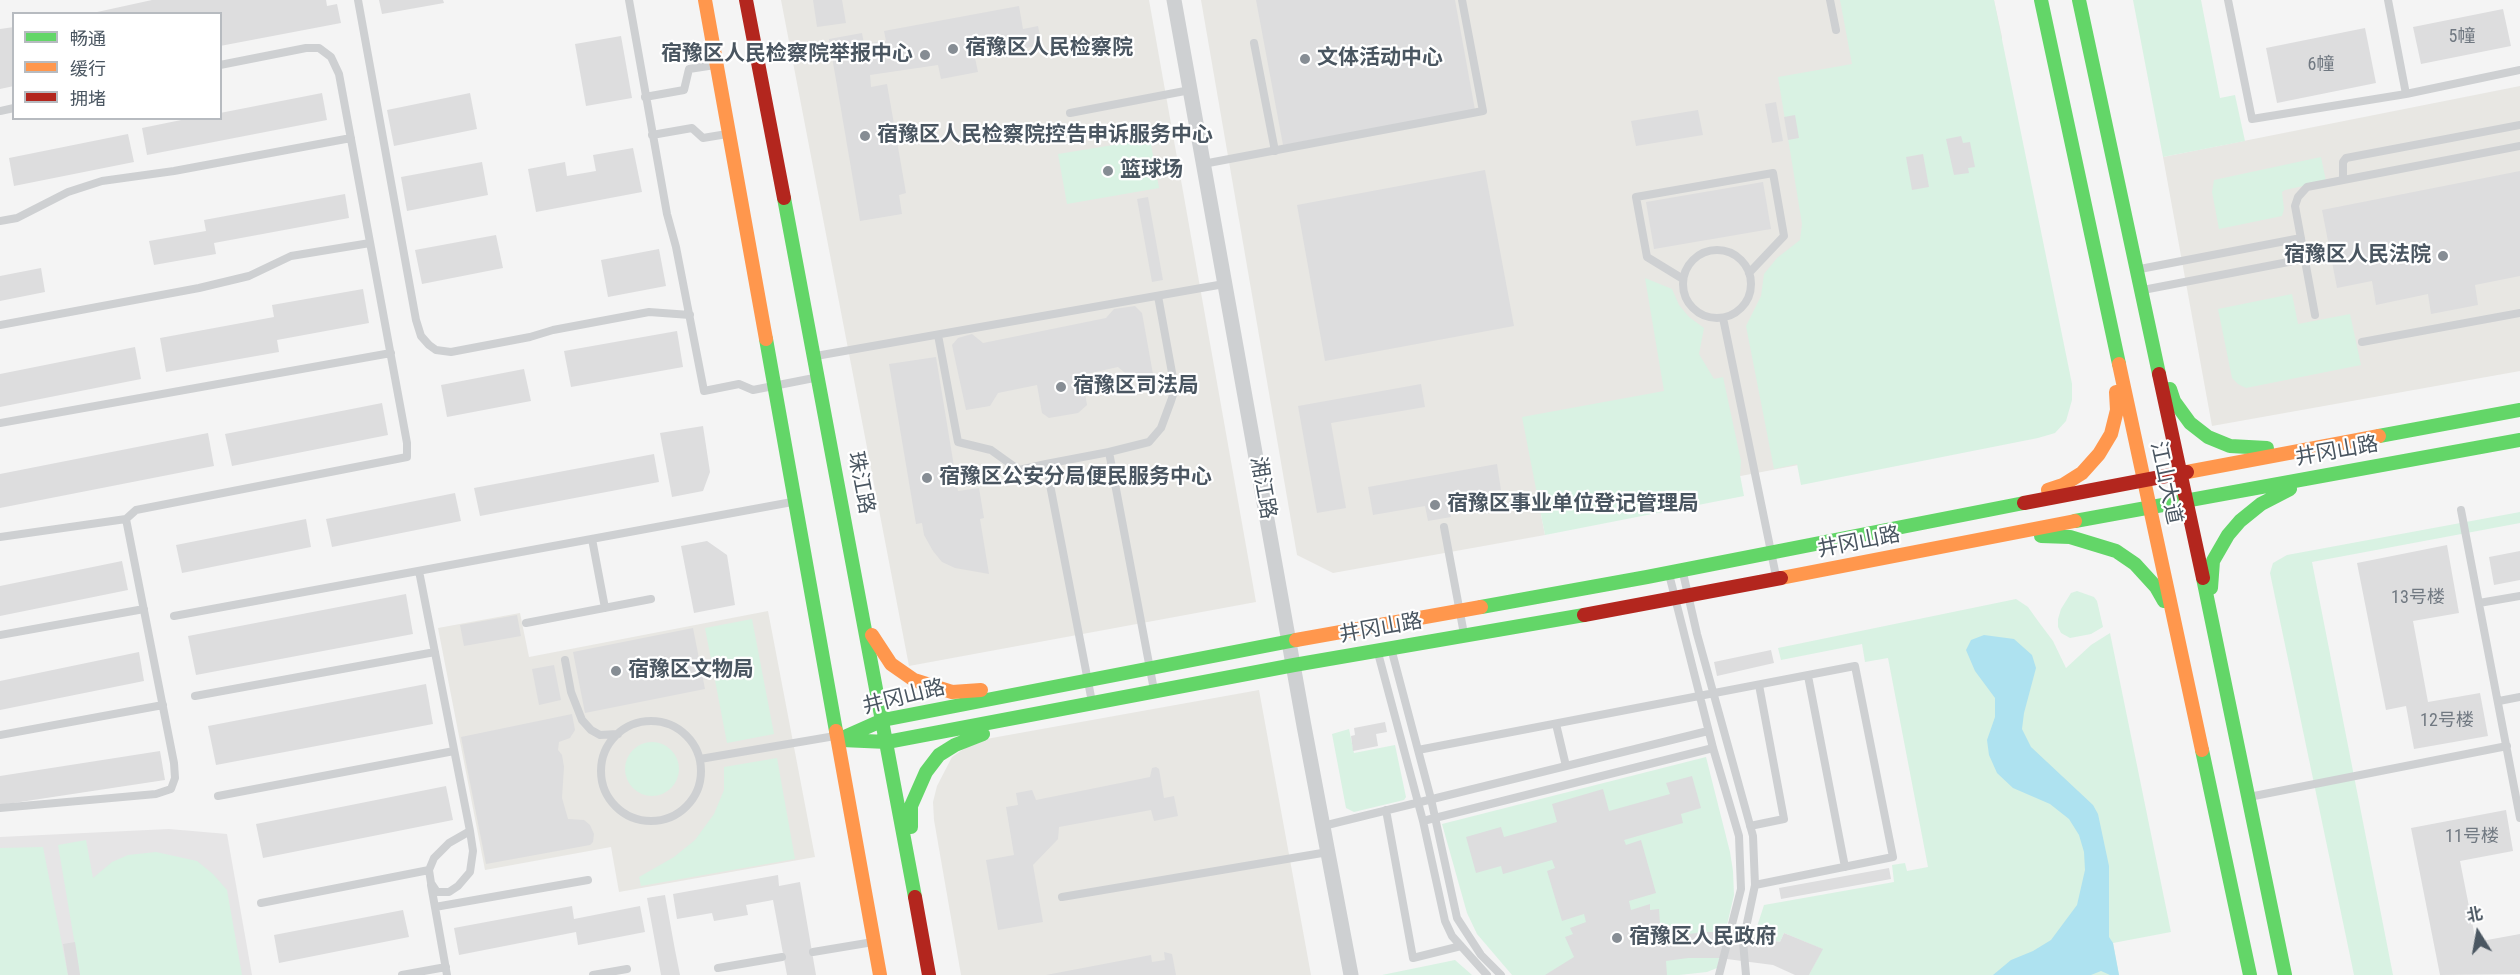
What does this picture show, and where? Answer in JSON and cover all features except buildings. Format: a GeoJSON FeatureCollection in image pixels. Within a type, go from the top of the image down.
{"type":"FeatureCollection","features":[{"type":"Feature","properties":{"kind":"street"},"geometry":{"type":"LineString","coordinates":[[705,0],[880,975]]}},
{"type":"Feature","properties":{"kind":"street","name":"珠江路"},"geometry":{"type":"LineString","coordinates":[[746,0],[884,720],[929,975]]}},
{"type":"Feature","properties":{"kind":"street","name":"湘江路"},"geometry":{"type":"LineString","coordinates":[[1174,0],[1351,975]]}},
{"type":"Feature","properties":{"kind":"street","name":"江山大道"},"geometry":{"type":"LineString","coordinates":[[2041,0],[2250,975]]}},
{"type":"Feature","properties":{"kind":"street","name":"江山大道"},"geometry":{"type":"LineString","coordinates":[[2079,0],[2187,500],[2285,975]]}},
{"type":"Feature","properties":{"kind":"street"},"geometry":{"type":"LineString","coordinates":[[1998,508],[2063,485],[2082,473],[2099,454],[2111,434],[2117,410],[2108,313]]}},
{"type":"Feature","properties":{"kind":"street"},"geometry":{"type":"LineString","coordinates":[[2155,353],[2174,401],[2190,423],[2208,437],[2230,446],[2253,449],[2334,444]]}},
{"type":"Feature","properties":{"kind":"street","name":"井冈山路"},"geometry":{"type":"LineString","coordinates":[[838,738],[884,720],[1290,641],[1772,553],[2181,472],[2520,410]]}},
{"type":"Feature","properties":{"kind":"street","name":"井冈山路"},"geometry":{"type":"LineString","coordinates":[[838,738],[887,742],[1294,665],[1682,598],[2149,506],[2520,440]]}},
{"type":"Feature","properties":{"kind":"street"},"geometry":{"type":"LineString","coordinates":[[2210,610],[2213,561],[2228,535],[2240,521],[2261,504],[2312,478]]}},
{"type":"Feature","properties":{"kind":"street"},"geometry":{"type":"LineString","coordinates":[[2004,535],[2070,537],[2116,551],[2141,570],[2156,587],[2171,612]]}},
{"type":"Feature","properties":{"kind":"street"},"geometry":{"type":"LineString","coordinates":[[865,621],[881,652],[891,664],[914,680],[936,689],[952,692],[1083,682]]}},
{"type":"Feature","properties":{"kind":"street"},"geometry":{"type":"LineString","coordinates":[[910,868],[911,806],[926,772],[939,755],[977,736],[1087,705]]}},
{"type":"Feature","properties":{"kind":"lane"},"geometry":{"type":"LineString","coordinates":[[358,0],[416,320],[422,336],[429,345],[436,350],[451,352],[649,312],[690,315]]}},
{"type":"Feature","properties":{"kind":"lane"},"geometry":{"type":"LineString","coordinates":[[629,0],[667,214],[676,247],[704,391],[739,384],[753,390],[819,377]]}},
{"type":"Feature","properties":{"kind":"lane"},"geometry":{"type":"LineString","coordinates":[[1203,164],[1483,111],[1462,0]]}},
{"type":"Feature","properties":{"kind":"lane"},"geometry":{"type":"LineString","coordinates":[[1830,0],[1836,30]]}},
{"type":"Feature","properties":{"kind":"lane"},"geometry":{"type":"LineString","coordinates":[[2228,0],[2252,119],[2406,94],[2520,70]]}},
{"type":"Feature","properties":{"kind":"lane"},"geometry":{"type":"LineString","coordinates":[[2388,0],[2406,94]]}},
{"type":"Feature","properties":{"kind":"lane"},"geometry":{"type":"LineString","coordinates":[[1254,43],[1275,151]]}},
{"type":"Feature","properties":{"kind":"lane"},"geometry":{"type":"LineString","coordinates":[[0,537],[126,519],[136,510],[407,457],[407,443],[339,74],[331,57],[319,48],[306,48],[222,65]]}},
{"type":"Feature","properties":{"kind":"lane"},"geometry":{"type":"LineString","coordinates":[[645,97],[684,90],[689,69],[716,64]]}},
{"type":"Feature","properties":{"kind":"lane"},"geometry":{"type":"LineString","coordinates":[[1070,113],[1190,90]]}},
{"type":"Feature","properties":{"kind":"lane"},"geometry":{"type":"LineString","coordinates":[[2343,180],[2343,162],[2346,158],[2520,125]]}},
{"type":"Feature","properties":{"kind":"lane"},"geometry":{"type":"LineString","coordinates":[[652,135],[692,128],[703,138],[729,133]]}},
{"type":"Feature","properties":{"kind":"lane"},"geometry":{"type":"LineString","coordinates":[[0,221],[17,218],[69,192],[102,181],[174,171],[351,138]]}},
{"type":"Feature","properties":{"kind":"lane"},"geometry":{"type":"LineString","coordinates":[[2315,315],[2295,206],[2298,196],[2307,187],[2520,146]]}},
{"type":"Feature","properties":{"kind":"lane"},"geometry":{"type":"LineString","coordinates":[[1683,279],[1647,257],[1636,197],[1773,173],[1784,236],[1749,273]]}},
{"type":"Feature","properties":{"kind":"lane"},"geometry":{"type":"LineString","coordinates":[[2137,269],[2301,238]]}},
{"type":"Feature","properties":{"kind":"lane"},"geometry":{"type":"LineString","coordinates":[[0,325],[199,288],[249,276],[291,256],[370,243]]}},
{"type":"Feature","properties":{"kind":"lane"},"geometry":{"type":"LineString","coordinates":[[1712,250],[1734,255],[1743,262],[1749,273],[1751,284],[1749,296],[1734,314],[1723,318],[1702,315],[1692,309],[1686,300],[1683,279],[1686,268],[1693,260],[1712,250]]}},
{"type":"Feature","properties":{"kind":"lane"},"geometry":{"type":"LineString","coordinates":[[2142,291],[2304,259]]}},
{"type":"Feature","properties":{"kind":"lane"},"geometry":{"type":"LineString","coordinates":[[815,357],[1224,284]]}},
{"type":"Feature","properties":{"kind":"lane"},"geometry":{"type":"LineString","coordinates":[[938,335],[958,442],[991,450],[1019,470],[1149,442],[1161,428],[1175,389],[1158,296]]}},
{"type":"Feature","properties":{"kind":"lane"},"geometry":{"type":"LineString","coordinates":[[2362,342],[2520,313]]}},
{"type":"Feature","properties":{"kind":"lane"},"geometry":{"type":"LineString","coordinates":[[1723,318],[1777,580]]}},
{"type":"Feature","properties":{"kind":"lane"},"geometry":{"type":"LineString","coordinates":[[0,423],[391,353]]}},
{"type":"Feature","properties":{"kind":"lane"},"geometry":{"type":"LineString","coordinates":[[1109,452],[1154,692]]}},
{"type":"Feature","properties":{"kind":"lane"},"geometry":{"type":"LineString","coordinates":[[1046,465],[1087,705]]}},
{"type":"Feature","properties":{"kind":"lane"},"geometry":{"type":"LineString","coordinates":[[174,616],[796,502]]}},
{"type":"Feature","properties":{"kind":"lane"},"geometry":{"type":"LineString","coordinates":[[2461,510],[2518,792],[2520,818]]}},
{"type":"Feature","properties":{"kind":"lane"},"geometry":{"type":"LineString","coordinates":[[0,808],[156,794],[171,789],[175,778],[126,519]]}},
{"type":"Feature","properties":{"kind":"lane"},"geometry":{"type":"LineString","coordinates":[[1444,527],[1464,636]]}},
{"type":"Feature","properties":{"kind":"lane"},"geometry":{"type":"LineString","coordinates":[[592,539],[605,608]]}},
{"type":"Feature","properties":{"kind":"lane"},"geometry":{"type":"LineString","coordinates":[[419,571],[473,851],[470,872],[458,886],[448,892],[438,892],[431,883]]}},
{"type":"Feature","properties":{"kind":"lane"},"geometry":{"type":"LineString","coordinates":[[1676,571],[1699,697],[1739,836],[1741,889],[1719,975]]}},
{"type":"Feature","properties":{"kind":"lane"},"geometry":{"type":"LineString","coordinates":[[1676,571],[1682,598],[1714,694],[1753,836],[1755,885],[1743,942],[1746,975]]}},
{"type":"Feature","properties":{"kind":"lane"},"geometry":{"type":"LineString","coordinates":[[2479,603],[2520,596]]}},
{"type":"Feature","properties":{"kind":"lane"},"geometry":{"type":"LineString","coordinates":[[526,623],[651,599]]}},
{"type":"Feature","properties":{"kind":"lane"},"geometry":{"type":"LineString","coordinates":[[0,635],[144,609]]}},
{"type":"Feature","properties":{"kind":"lane"},"geometry":{"type":"LineString","coordinates":[[1384,650],[1418,750],[1457,918],[1481,955],[1501,975]]}},
{"type":"Feature","properties":{"kind":"lane"},"geometry":{"type":"LineString","coordinates":[[1384,650],[1445,921],[1452,936],[1487,975]]}},
{"type":"Feature","properties":{"kind":"lane"},"geometry":{"type":"LineString","coordinates":[[195,696],[435,652]]}},
{"type":"Feature","properties":{"kind":"lane"},"geometry":{"type":"LineString","coordinates":[[565,660],[571,692],[582,720],[591,730],[600,735],[618,734]]}},
{"type":"Feature","properties":{"kind":"lane"},"geometry":{"type":"LineString","coordinates":[[1418,750],[1856,666],[1893,857],[1755,885]]}},
{"type":"Feature","properties":{"kind":"lane"},"geometry":{"type":"LineString","coordinates":[[1808,676],[1845,867]]}},
{"type":"Feature","properties":{"kind":"lane"},"geometry":{"type":"LineString","coordinates":[[1750,826],[1784,819],[1759,685]]}},
{"type":"Feature","properties":{"kind":"lane"},"geometry":{"type":"LineString","coordinates":[[2499,701],[2520,697]]}},
{"type":"Feature","properties":{"kind":"lane"},"geometry":{"type":"LineString","coordinates":[[0,735],[162,705]]}},
{"type":"Feature","properties":{"kind":"lane"},"geometry":{"type":"LineString","coordinates":[[644,721],[659,721],[685,734],[694,745],[700,759],[701,775],[697,790],[688,804],[676,814],[661,820],[645,820],[629,815],[616,806],[604,785],[602,762],[608,747],[618,734],[644,721]]}},
{"type":"Feature","properties":{"kind":"lane"},"geometry":{"type":"LineString","coordinates":[[1556,724],[1566,766]]}},
{"type":"Feature","properties":{"kind":"lane"},"geometry":{"type":"LineString","coordinates":[[1323,826],[1708,731]]}},
{"type":"Feature","properties":{"kind":"lane"},"geometry":{"type":"LineString","coordinates":[[700,759],[838,738]]}},
{"type":"Feature","properties":{"kind":"lane"},"geometry":{"type":"LineString","coordinates":[[2249,797],[2507,746]]}},
{"type":"Feature","properties":{"kind":"lane"},"geometry":{"type":"LineString","coordinates":[[1423,821],[1713,748]]}},
{"type":"Feature","properties":{"kind":"lane"},"geometry":{"type":"LineString","coordinates":[[218,795],[454,751]]}},
{"type":"Feature","properties":{"kind":"lane"},"geometry":{"type":"LineString","coordinates":[[1386,810],[1413,958],[1461,946]]}},
{"type":"Feature","properties":{"kind":"lane"},"geometry":{"type":"LineString","coordinates":[[402,975],[447,971],[429,870],[434,858],[449,843],[470,831]]}},
{"type":"Feature","properties":{"kind":"lane"},"geometry":{"type":"LineString","coordinates":[[1062,897],[1328,852]]}},
{"type":"Feature","properties":{"kind":"lane"},"geometry":{"type":"LineString","coordinates":[[261,903],[429,870]]}},
{"type":"Feature","properties":{"kind":"lane"},"geometry":{"type":"LineString","coordinates":[[435,907],[588,880]]}},
{"type":"Feature","properties":{"kind":"lane"},"geometry":{"type":"LineString","coordinates":[[813,952],[874,941]]}},
{"type":"Feature","properties":{"kind":"lane"},"geometry":{"type":"LineString","coordinates":[[718,968],[782,957]]}},
{"type":"Feature","properties":{"kind":"lane"},"geometry":{"type":"LineString","coordinates":[[593,975],[627,969]]}},
{"type":"Feature","properties":{"kind":"shaded area"},"geometry":{"type":"Polygon","coordinates":[[[781,0],[1149,0],[1256,602],[909,666],[781,0]]]}},
{"type":"Feature","properties":{"kind":"shaded area"},"geometry":{"type":"Polygon","coordinates":[[[1201,0],[1994,0],[2002,37],[1998,427],[1541,514],[1545,535],[1333,573],[1297,555],[1201,0]]]}},
{"type":"Feature","properties":{"kind":"shaded area","name":"宿豫区人民法院"},"geometry":{"type":"Polygon","coordinates":[[[2520,86],[2520,371],[2212,426],[2163,157],[2520,86]]]}},
{"type":"Feature","properties":{"kind":"shaded area"},"geometry":{"type":"Polygon","coordinates":[[[768,611],[815,857],[619,892],[611,847],[485,870],[438,628],[520,613],[529,657],[768,611]]]}},
{"type":"Feature","properties":{"kind":"shaded area"},"geometry":{"type":"Polygon","coordinates":[[[1259,690],[1311,975],[961,975],[934,820],[933,802],[937,786],[952,757],[975,741],[1259,690]]]}},
{"type":"Feature","properties":{"kind":"shaded area"},"geometry":{"type":"Polygon","coordinates":[[[169,829],[227,834],[252,975],[0,975],[0,837],[169,829]]]}},
{"type":"Feature","properties":{"kind":"green space"},"geometry":{"type":"Polygon","coordinates":[[[1840,0],[1994,0],[2072,384],[2072,400],[2066,421],[2055,433],[1801,485],[1797,464],[1774,469],[1746,326],[1761,296],[1764,274],[1777,258],[1800,240],[1802,224],[1778,77],[1852,64],[1840,0]]]}},
{"type":"Feature","properties":{"kind":"green space"},"geometry":{"type":"Polygon","coordinates":[[[2133,0],[2201,0],[2220,98],[2235,95],[2245,141],[2163,157],[2133,0]]]}},
{"type":"Feature","properties":{"kind":"green space","name":"篮球场"},"geometry":{"type":"Polygon","coordinates":[[[1150,139],[1159,188],[1067,204],[1058,154],[1150,139]]]}},
{"type":"Feature","properties":{"kind":"green space"},"geometry":{"type":"Polygon","coordinates":[[[2321,157],[2326,181],[2282,192],[2284,209],[2282,216],[2219,229],[2212,192],[2214,180],[2321,157]]]}},
{"type":"Feature","properties":{"kind":"green space"},"geometry":{"type":"Polygon","coordinates":[[[1645,278],[1672,289],[1679,305],[1689,317],[1704,328],[1699,354],[1714,379],[1723,377],[1741,461],[1740,475],[1744,496],[1545,535],[1522,417],[1664,391],[1645,278]]]}},
{"type":"Feature","properties":{"kind":"green space"},"geometry":{"type":"Polygon","coordinates":[[[2292,294],[2298,324],[2350,314],[2361,365],[2246,388],[2238,384],[2232,378],[2218,309],[2292,294]]]}},
{"type":"Feature","properties":{"kind":"green space"},"geometry":{"type":"Polygon","coordinates":[[[2520,512],[2520,523],[2312,562],[2393,975],[2354,975],[2270,573],[2273,563],[2287,555],[2520,512]]]}},
{"type":"Feature","properties":{"kind":"green space"},"geometry":{"type":"Polygon","coordinates":[[[2077,591],[2094,597],[2097,601],[2103,627],[2091,634],[2070,638],[2061,633],[2058,619],[2071,593],[2077,591]]]}},
{"type":"Feature","properties":{"kind":"green space"},"geometry":{"type":"Polygon","coordinates":[[[2016,599],[2028,607],[2053,641],[2066,668],[2091,645],[2110,633],[2171,932],[2113,943],[2119,975],[1809,975],[1822,949],[1784,933],[1780,942],[1754,936],[1764,905],[1894,882],[1892,865],[1905,863],[1907,871],[1928,867],[1888,658],[1865,662],[1862,644],[1781,660],[1778,648],[2016,599]]]}},
{"type":"Feature","properties":{"kind":"green space"},"geometry":{"type":"Polygon","coordinates":[[[752,619],[774,734],[727,743],[705,628],[752,619]]]}},
{"type":"Feature","properties":{"kind":"green space"},"geometry":{"type":"Polygon","coordinates":[[[1349,729],[1354,753],[1395,745],[1406,797],[1404,800],[1354,812],[1346,808],[1332,734],[1349,729]]]}},
{"type":"Feature","properties":{"kind":"green space"},"geometry":{"type":"Polygon","coordinates":[[[647,742],[657,742],[667,746],[675,754],[679,769],[675,784],[667,792],[657,796],[647,796],[637,792],[629,784],[625,774],[625,764],[629,754],[637,746],[647,742]]]}},
{"type":"Feature","properties":{"kind":"green space"},"geometry":{"type":"Polygon","coordinates":[[[1706,757],[1733,871],[1734,895],[1717,968],[1707,972],[1679,975],[1512,975],[1477,934],[1467,913],[1442,824],[1706,757]]]}},
{"type":"Feature","properties":{"kind":"green space"},"geometry":{"type":"Polygon","coordinates":[[[777,758],[795,859],[641,886],[639,877],[674,857],[695,840],[714,814],[724,790],[724,767],[777,758]]]}},
{"type":"Feature","properties":{"kind":"green space"},"geometry":{"type":"Polygon","coordinates":[[[86,840],[93,878],[112,862],[128,855],[156,852],[197,861],[213,874],[227,890],[242,975],[80,975],[58,845],[86,840]]]}},
{"type":"Feature","properties":{"kind":"green space"},"geometry":{"type":"Polygon","coordinates":[[[43,847],[68,975],[0,975],[0,848],[43,847]]]}},
{"type":"Feature","properties":{"kind":"green space"},"geometry":{"type":"Polygon","coordinates":[[[1455,960],[1472,975],[1382,975],[1455,960]]]}},
{"type":"Feature","properties":{"kind":"water"},"geometry":{"type":"Polygon","coordinates":[[[1984,635],[2014,639],[2032,655],[2036,668],[2022,729],[2031,747],[2093,805],[2098,814],[2109,866],[2109,937],[2113,943],[2119,975],[2110,975],[2101,971],[2091,975],[1993,975],[2011,960],[2051,940],[2077,905],[2085,870],[2084,852],[2079,835],[2069,819],[2050,804],[2013,788],[1997,773],[1989,755],[1987,740],[1995,717],[1995,698],[1975,671],[1966,650],[1971,640],[1984,635]]]}},
{"type":"Feature","properties":{"kind":"traffic: fast"},"geometry":{"type":"LineString","coordinates":[[2041,0],[2119,364]]}},
{"type":"Feature","properties":{"kind":"traffic: fast"},"geometry":{"type":"LineString","coordinates":[[2079,0],[2159,374]]}},
{"type":"Feature","properties":{"kind":"traffic: fast"},"geometry":{"type":"LineString","coordinates":[[784,198],[915,897]]}},
{"type":"Feature","properties":{"kind":"traffic: fast"},"geometry":{"type":"LineString","coordinates":[[766,339],[836,731]]}},
{"type":"Feature","properties":{"kind":"traffic: fast"},"geometry":{"type":"LineString","coordinates":[[2170,389],[2174,401],[2190,423],[2208,437],[2230,446],[2267,448]]}},
{"type":"Feature","properties":{"kind":"traffic: fast"},"geometry":{"type":"LineString","coordinates":[[2379,436],[2520,410]]}},
{"type":"Feature","properties":{"kind":"traffic: fast"},"geometry":{"type":"LineString","coordinates":[[2075,521],[2520,440]]}},
{"type":"Feature","properties":{"kind":"traffic: fast"},"geometry":{"type":"LineString","coordinates":[[2211,588],[2213,561],[2228,535],[2240,521],[2261,504],[2290,489]]}},
{"type":"Feature","properties":{"kind":"traffic: fast"},"geometry":{"type":"LineString","coordinates":[[1481,607],[2024,503]]}},
{"type":"Feature","properties":{"kind":"traffic: fast"},"geometry":{"type":"LineString","coordinates":[[2041,536],[2070,537],[2116,551],[2135,564],[2156,587],[2164,601]]}},
{"type":"Feature","properties":{"kind":"traffic: fast"},"geometry":{"type":"LineString","coordinates":[[2203,578],[2285,975]]}},
{"type":"Feature","properties":{"kind":"traffic: fast"},"geometry":{"type":"LineString","coordinates":[[842,740],[887,742],[1294,665],[1584,615]]}},
{"type":"Feature","properties":{"kind":"traffic: fast"},"geometry":{"type":"LineString","coordinates":[[838,740],[883,720],[1296,640]]}},
{"type":"Feature","properties":{"kind":"traffic: fast"},"geometry":{"type":"LineString","coordinates":[[911,827],[911,806],[926,772],[939,755],[955,745],[983,734]]}},
{"type":"Feature","properties":{"kind":"traffic: fast"},"geometry":{"type":"LineString","coordinates":[[2202,750],[2250,975]]}},
{"type":"Feature","properties":{"kind":"traffic: slow"},"geometry":{"type":"LineString","coordinates":[[705,0],[766,339]]}},
{"type":"Feature","properties":{"kind":"traffic: slow"},"geometry":{"type":"LineString","coordinates":[[2119,364],[2202,750]]}},
{"type":"Feature","properties":{"kind":"traffic: slow"},"geometry":{"type":"LineString","coordinates":[[2048,490],[2063,485],[2082,473],[2099,454],[2111,434],[2117,410],[2116,392]]}},
{"type":"Feature","properties":{"kind":"traffic: slow"},"geometry":{"type":"LineString","coordinates":[[2187,472],[2379,436]]}},
{"type":"Feature","properties":{"kind":"traffic: slow"},"geometry":{"type":"LineString","coordinates":[[1781,578],[2075,521]]}},
{"type":"Feature","properties":{"kind":"traffic: slow"},"geometry":{"type":"LineString","coordinates":[[1296,640],[1481,607]]}},
{"type":"Feature","properties":{"kind":"traffic: slow"},"geometry":{"type":"LineString","coordinates":[[872,635],[891,664],[914,680],[952,692],[981,690]]}},
{"type":"Feature","properties":{"kind":"traffic: slow"},"geometry":{"type":"LineString","coordinates":[[836,731],[880,975]]}},
{"type":"Feature","properties":{"kind":"traffic: jam"},"geometry":{"type":"LineString","coordinates":[[746,0],[784,198]]}},
{"type":"Feature","properties":{"kind":"traffic: jam"},"geometry":{"type":"LineString","coordinates":[[2159,374],[2203,578]]}},
{"type":"Feature","properties":{"kind":"traffic: jam"},"geometry":{"type":"LineString","coordinates":[[2024,503],[2187,472]]}},
{"type":"Feature","properties":{"kind":"traffic: jam"},"geometry":{"type":"LineString","coordinates":[[1584,615],[1781,578]]}},
{"type":"Feature","properties":{"kind":"traffic: jam"},"geometry":{"type":"LineString","coordinates":[[915,897],[929,975]]}},
{"type":"Feature","properties":{"kind":"place","name":"宿豫区人民检察院"},"geometry":{"type":"Point","coordinates":[953,49]}},
{"type":"Feature","properties":{"kind":"place","name":"宿豫区人民检察院举报中心"},"geometry":{"type":"Point","coordinates":[925,55]}},
{"type":"Feature","properties":{"kind":"place","name":"文体活动中心"},"geometry":{"type":"Point","coordinates":[1305,59]}},
{"type":"Feature","properties":{"kind":"place","name":"宿豫区人民检察院控告申诉服务中心"},"geometry":{"type":"Point","coordinates":[865,136]}},
{"type":"Feature","properties":{"kind":"place","name":"篮球场"},"geometry":{"type":"Point","coordinates":[1108,171]}},
{"type":"Feature","properties":{"kind":"place","name":"宿豫区人民法院"},"geometry":{"type":"Point","coordinates":[2443,256]}},
{"type":"Feature","properties":{"kind":"place","name":"宿豫区司法局"},"geometry":{"type":"Point","coordinates":[1061,387]}},
{"type":"Feature","properties":{"kind":"place","name":"宿豫区公安分局便民服务中心"},"geometry":{"type":"Point","coordinates":[927,478]}},
{"type":"Feature","properties":{"kind":"place","name":"宿豫区事业单位登记管理局"},"geometry":{"type":"Point","coordinates":[1435,505]}},
{"type":"Feature","properties":{"kind":"place","name":"宿豫区文物局"},"geometry":{"type":"Point","coordinates":[616,671]}},
{"type":"Feature","properties":{"kind":"place","name":"宿豫区人民政府"},"geometry":{"type":"Point","coordinates":[1617,938]}}]}
